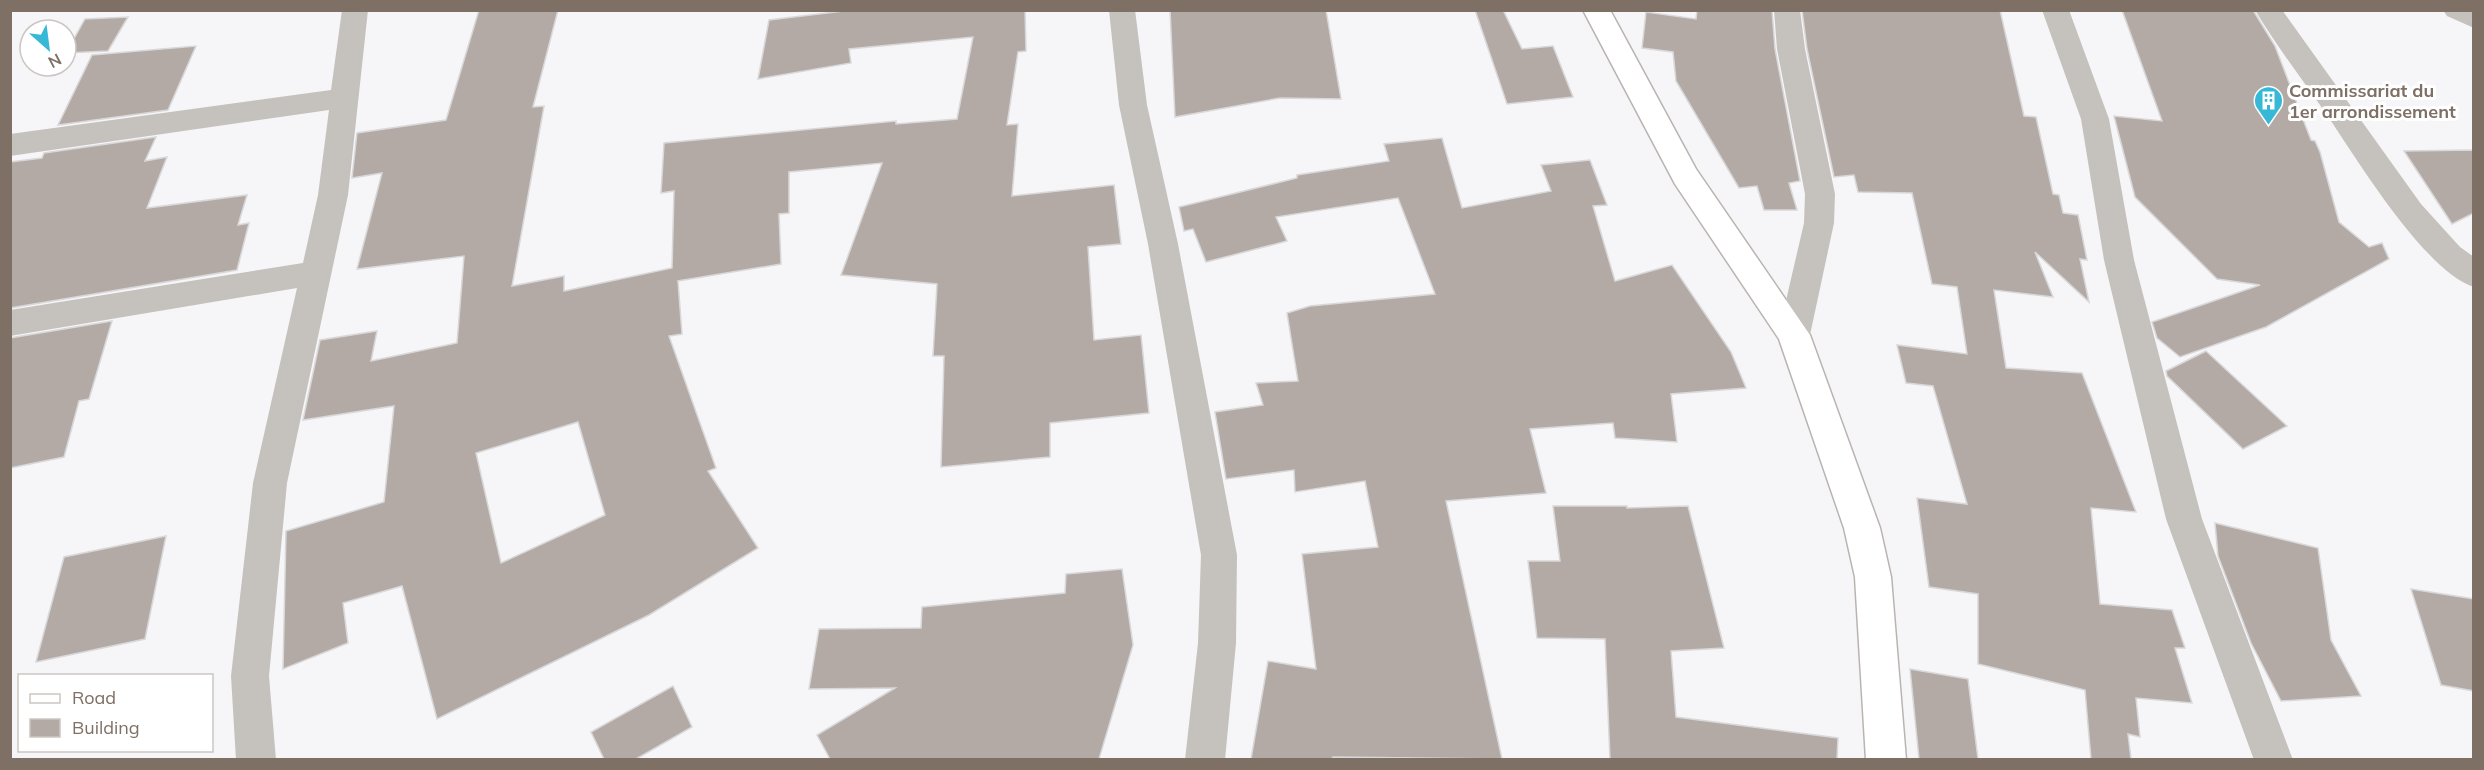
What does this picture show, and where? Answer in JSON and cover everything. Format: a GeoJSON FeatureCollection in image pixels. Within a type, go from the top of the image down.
{"type":"FeatureCollection","features":[{"type":"Feature","properties":{"kind":"street"},"geometry":{"type":"LineString","coordinates":[[256,759],[250,676],[270,483],[333,195],[356,10]]}},
{"type":"Feature","properties":{"kind":"street"},"geometry":{"type":"LineString","coordinates":[[1122,10],[1133,105],[1163,244],[1218,546],[1217,643],[1205,759]]}},
{"type":"Feature","properties":{"kind":"street"},"geometry":{"type":"LineString","coordinates":[[1596,10],[1685,176],[1794,334],[1862,528],[1873,577],[1886,759]]}},
{"type":"Feature","properties":{"kind":"street"},"geometry":{"type":"LineString","coordinates":[[1787,10],[1791,49],[1820,194],[1819,223],[1794,334]]}},
{"type":"Feature","properties":{"kind":"street"},"geometry":{"type":"LineString","coordinates":[[2055,10],[2095,119],[2119,260],[2184,519],[2274,759]]}},
{"type":"Feature","properties":{"kind":"street"},"geometry":{"type":"LineString","coordinates":[[2268,10],[2410,212],[2449,255],[2474,275]]}},
{"type":"Feature","properties":{"kind":"street"},"geometry":{"type":"LineString","coordinates":[[2456,10],[2474,19]]}},
{"type":"Feature","properties":{"kind":"street"},"geometry":{"type":"LineString","coordinates":[[10,145],[346,98]]}},
{"type":"Feature","properties":{"kind":"street"},"geometry":{"type":"LineString","coordinates":[[10,323],[315,273]]}},
{"type":"Feature","properties":{"kind":"building"},"geometry":{"type":"Polygon","coordinates":[[[479,10],[558,10],[533,107],[544,106],[512,286],[564,276],[564,291],[672,268],[674,191],[661,193],[664,143],[896,121],[896,124],[957,119],[973,37],[849,49],[851,63],[758,79],[769,20],[852,10],[1025,10],[1026,51],[1018,52],[1007,125],[1018,124],[1012,196],[1114,185],[1121,244],[1088,247],[1094,340],[1141,335],[1149,413],[1050,423],[1050,457],[941,467],[944,356],[933,356],[937,284],[841,275],[882,163],[789,172],[789,213],[779,214],[781,264],[678,281],[682,334],[669,336],[716,468],[708,471],[758,548],[649,615],[437,719],[402,586],[343,603],[348,643],[283,669],[286,531],[384,502],[394,406],[303,420],[320,340],[377,331],[371,361],[457,343],[464,256],[357,269],[382,173],[352,178],[357,133],[446,120],[479,10]],[[578,422],[476,453],[501,563],[605,515],[578,422]]]}},
{"type":"Feature","properties":{"kind":"building"},"geometry":{"type":"Polygon","coordinates":[[[1170,10],[1326,10],[1341,99],[1280,98],[1175,117],[1170,10]]]}},
{"type":"Feature","properties":{"kind":"building"},"geometry":{"type":"Polygon","coordinates":[[[1475,10],[1503,10],[1522,49],[1553,46],[1573,97],[1507,104],[1475,10]]]}},
{"type":"Feature","properties":{"kind":"building"},"geometry":{"type":"Polygon","coordinates":[[[1697,10],[1772,10],[1775,49],[1800,181],[1789,183],[1797,210],[1764,210],[1757,186],[1739,188],[1676,81],[1673,52],[1642,48],[1646,12],[1696,19],[1697,10]]]}},
{"type":"Feature","properties":{"kind":"building"},"geometry":{"type":"Polygon","coordinates":[[[1802,10],[2000,10],[2024,116],[2036,117],[2053,194],[2059,195],[2063,213],[2078,215],[2087,260],[2080,259],[2089,302],[2035,252],[2053,297],[1994,290],[2006,368],[2082,373],[2136,512],[2091,508],[2100,604],[2172,610],[2185,648],[2175,648],[2192,703],[2136,698],[2140,737],[2128,734],[2131,759],[2091,759],[2085,690],[1978,664],[1978,594],[1929,587],[1917,498],[1967,504],[1933,386],[1906,383],[1897,345],[1967,354],[1957,287],[1932,284],[1912,193],[1858,192],[1854,175],[1834,177],[1807,49],[1802,10]]]}},
{"type":"Feature","properties":{"kind":"building"},"geometry":{"type":"Polygon","coordinates":[[[2122,10],[2253,10],[2275,46],[2311,140],[2315,141],[2320,152],[2339,222],[2369,247],[2382,243],[2389,259],[2266,327],[2180,357],[2157,338],[2152,322],[2260,285],[2217,279],[2135,197],[2114,116],[2162,121],[2122,10]]]}},
{"type":"Feature","properties":{"kind":"building"},"geometry":{"type":"Polygon","coordinates":[[[128,17],[108,51],[78,52],[78,32],[85,19],[128,17]]]}},
{"type":"Feature","properties":{"kind":"building"},"geometry":{"type":"Polygon","coordinates":[[[196,46],[168,110],[58,125],[92,55],[196,46]]]}},
{"type":"Feature","properties":{"kind":"building"},"geometry":{"type":"Polygon","coordinates":[[[156,137],[145,161],[167,157],[147,208],[247,195],[238,225],[249,223],[237,270],[10,308],[10,162],[42,158],[44,153],[156,137]]]}},
{"type":"Feature","properties":{"kind":"building"},"geometry":{"type":"Polygon","coordinates":[[[1442,138],[1462,208],[1551,191],[1541,165],[1590,160],[1607,205],[1593,206],[1615,281],[1672,265],[1731,352],[1746,388],[1671,394],[1677,442],[1615,438],[1613,423],[1530,429],[1546,493],[1446,501],[1502,759],[1333,757],[1332,759],[1251,759],[1268,661],[1316,669],[1302,554],[1378,547],[1365,481],[1295,492],[1294,470],[1226,479],[1215,412],[1263,405],[1256,383],[1298,381],[1287,313],[1310,306],[1435,294],[1398,198],[1276,217],[1287,241],[1206,262],[1193,229],[1184,231],[1179,207],[1297,178],[1297,175],[1389,161],[1384,144],[1442,138]]]}},
{"type":"Feature","properties":{"kind":"building"},"geometry":{"type":"Polygon","coordinates":[[[2474,150],[2474,213],[2452,224],[2404,151],[2474,150]]]}},
{"type":"Feature","properties":{"kind":"building"},"geometry":{"type":"Polygon","coordinates":[[[112,321],[89,399],[79,401],[64,457],[10,468],[10,338],[112,321]]]}},
{"type":"Feature","properties":{"kind":"building"},"geometry":{"type":"Polygon","coordinates":[[[2206,351],[2287,426],[2243,449],[2167,376],[2166,371],[2206,351]]]}},
{"type":"Feature","properties":{"kind":"building"},"geometry":{"type":"Polygon","coordinates":[[[1553,506],[1627,506],[1627,508],[1688,506],[1724,648],[1671,651],[1676,717],[1838,738],[1837,759],[1610,759],[1605,639],[1537,638],[1528,561],[1560,561],[1553,506]]]}},
{"type":"Feature","properties":{"kind":"building"},"geometry":{"type":"Polygon","coordinates":[[[2215,523],[2318,548],[2331,640],[2361,696],[2281,701],[2251,643],[2218,556],[2215,523]]]}},
{"type":"Feature","properties":{"kind":"building"},"geometry":{"type":"Polygon","coordinates":[[[166,536],[145,639],[36,662],[64,557],[166,536]]]}},
{"type":"Feature","properties":{"kind":"building"},"geometry":{"type":"Polygon","coordinates":[[[1122,569],[1133,645],[1099,759],[830,759],[817,735],[895,688],[809,689],[819,629],[921,628],[922,607],[1065,593],[1066,574],[1122,569]]]}},
{"type":"Feature","properties":{"kind":"building"},"geometry":{"type":"Polygon","coordinates":[[[2411,589],[2474,599],[2474,691],[2441,685],[2411,589]]]}},
{"type":"Feature","properties":{"kind":"building"},"geometry":{"type":"Polygon","coordinates":[[[1910,669],[1968,679],[1978,759],[1919,759],[1910,669]]]}},
{"type":"Feature","properties":{"kind":"building"},"geometry":{"type":"Polygon","coordinates":[[[673,686],[692,727],[636,759],[604,759],[591,732],[673,686]]]}},
{"type":"Feature","properties":{"kind":"place","name":"Commissariat du 1er arrondissement"},"geometry":{"type":"Point","coordinates":[2268,126]}}]}
